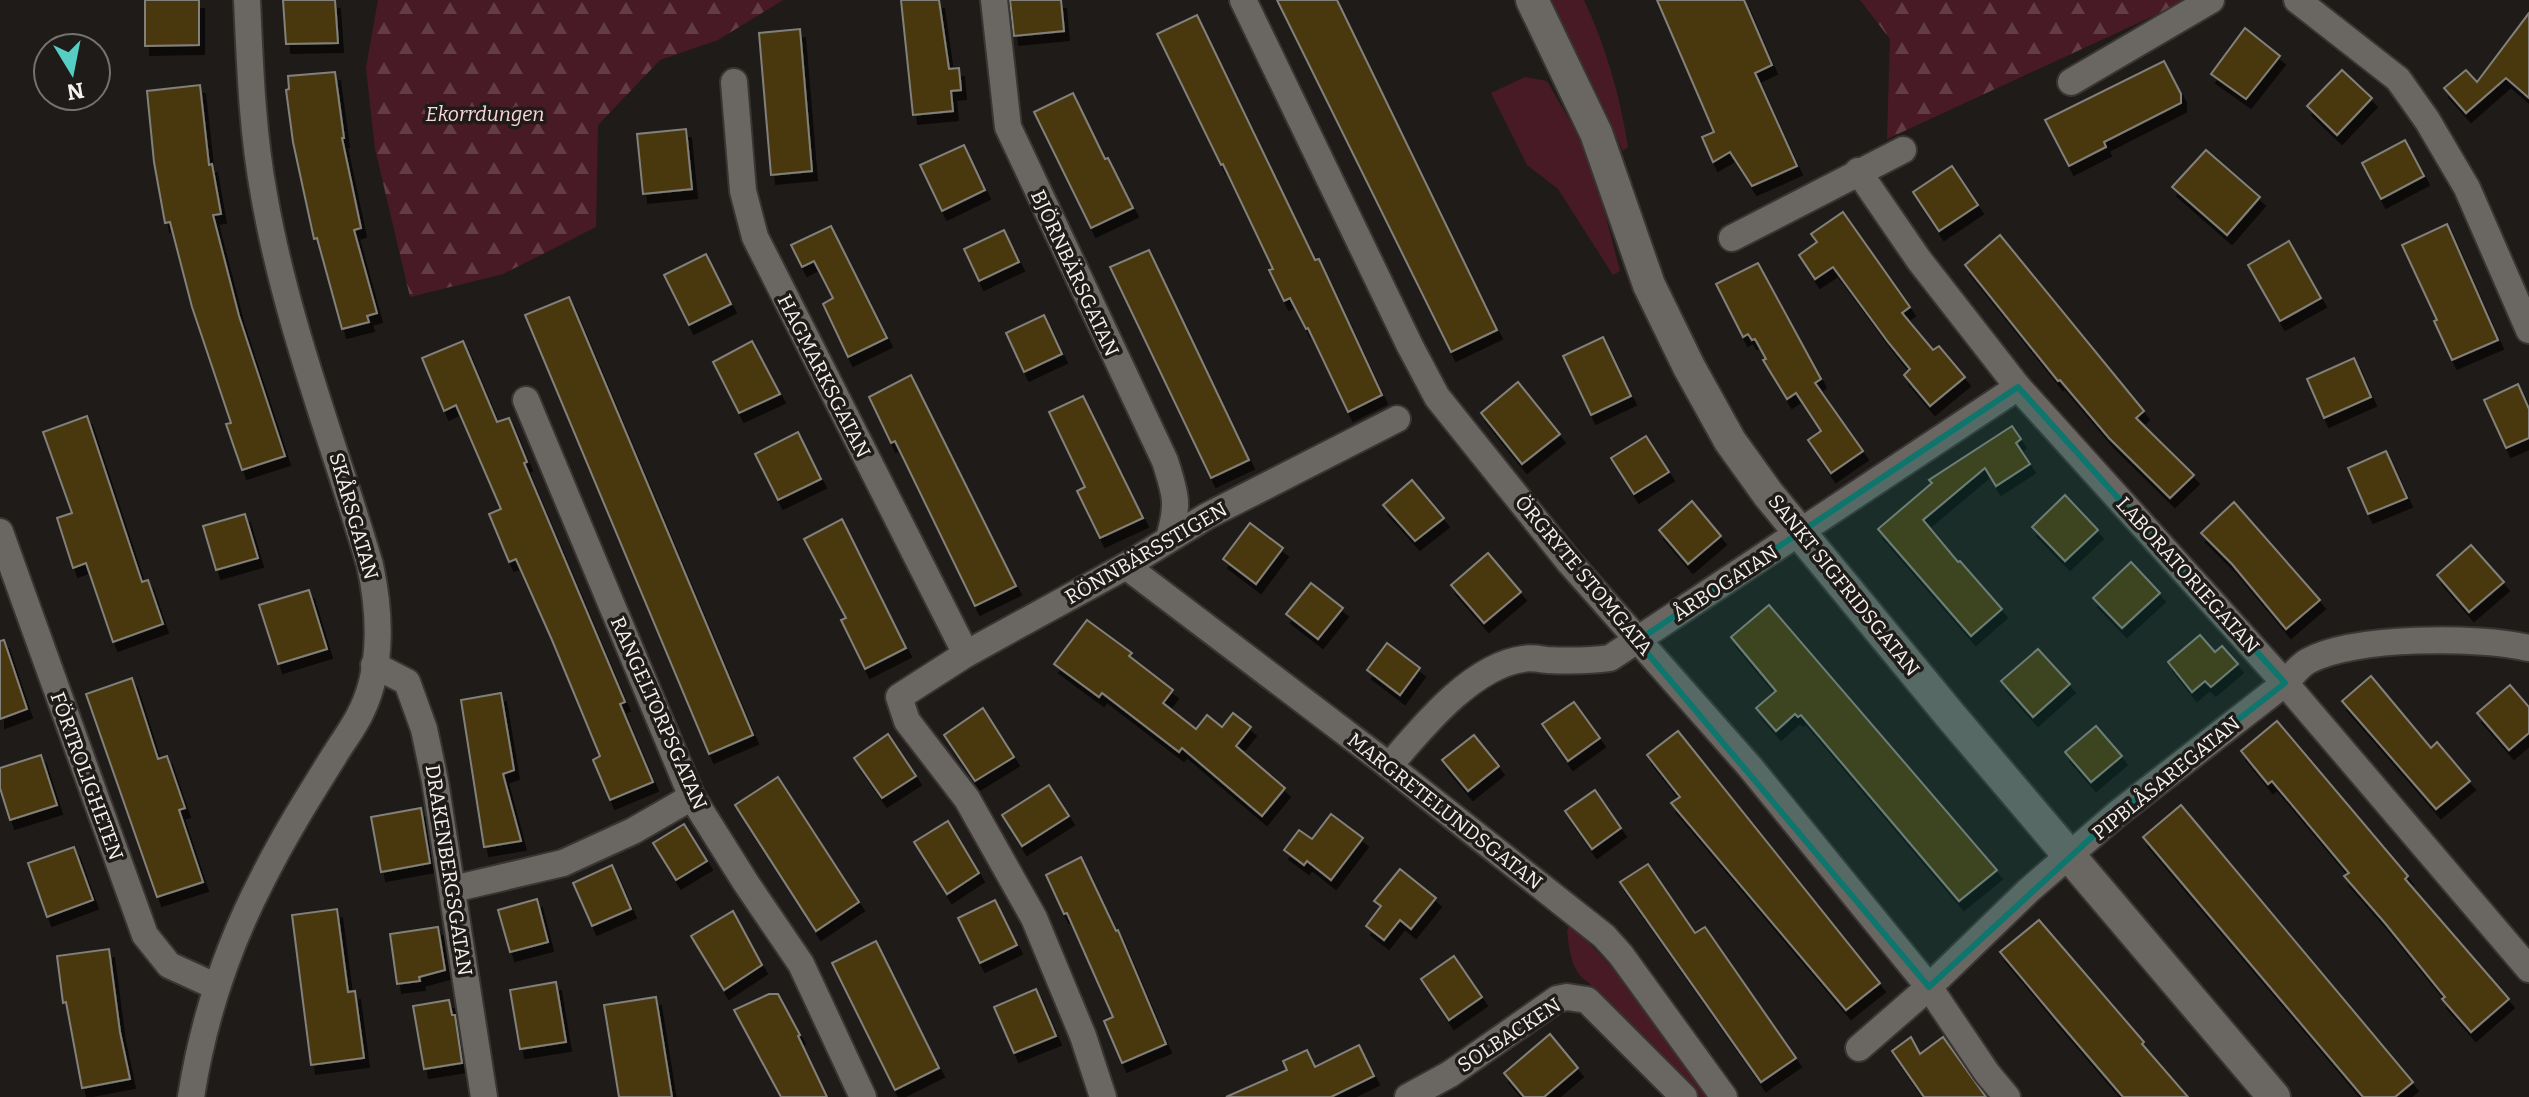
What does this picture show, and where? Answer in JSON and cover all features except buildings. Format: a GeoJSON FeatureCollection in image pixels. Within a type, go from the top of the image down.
{"type":"FeatureCollection","features":[{"type":"Feature","properties":{"kind":"street","name":"SKÅRSGATAN"},"geometry":{"type":"LineString","coordinates":[[191,1097],[197,1058],[235,934],[264,875],[363,708],[374,665],[377,597],[370,565],[300,344],[263,194],[247,0]]}},
{"type":"Feature","properties":{"kind":"street","name":"BJÖRNBÄRSGATAN"},"geometry":{"type":"LineString","coordinates":[[994,0],[1008,127],[1165,461],[1174,487],[1177,512],[1169,538]]}},
{"type":"Feature","properties":{"kind":"street","name":"ÖRGRYTE STOMGATA"},"geometry":{"type":"LineString","coordinates":[[1243,0],[1437,397],[1570,563],[1750,767],[1929,987],[1987,1073],[2007,1097]]}},
{"type":"Feature","properties":{"kind":"street","name":"SANKT SIGFRIDSGATAN"},"geometry":{"type":"LineString","coordinates":[[1532,0],[1596,133],[1649,285],[1730,441],[1950,715],[2274,1097]]}},
{"type":"Feature","properties":{"kind":"street"},"geometry":{"type":"LineString","coordinates":[[2071,82],[2211,0]]}},
{"type":"Feature","properties":{"kind":"street"},"geometry":{"type":"LineString","coordinates":[[2297,0],[2398,79],[2427,120],[2467,188],[2529,330]]}},
{"type":"Feature","properties":{"kind":"street","name":"HAGMARKSGATAN"},"geometry":{"type":"LineString","coordinates":[[734,82],[743,191],[755,237],[966,654]]}},
{"type":"Feature","properties":{"kind":"street"},"geometry":{"type":"LineString","coordinates":[[1732,238],[1903,150]]}},
{"type":"Feature","properties":{"kind":"street","name":"LABORATORIEGATAN"},"geometry":{"type":"LineString","coordinates":[[1858,171],[1919,260],[2018,387],[2285,683],[2529,969]]}},
{"type":"Feature","properties":{"kind":"street","name":"ÅRBOGATAN"},"geometry":{"type":"LineString","coordinates":[[1389,766],[1427,722],[1468,686],[1496,667],[1523,658],[1586,661],[1610,658],[2018,387]]}},
{"type":"Feature","properties":{"kind":"street","name":"RANGELTORPSGATAN"},"geometry":{"type":"LineString","coordinates":[[526,400],[692,797],[801,964],[863,1097]]}},
{"type":"Feature","properties":{"kind":"street","name":"RÖNNBÄRSSTIGEN"},"geometry":{"type":"LineString","coordinates":[[1103,1097],[1081,1032],[1034,918],[967,799],[907,721],[899,697],[966,654],[1126,566],[1207,516],[1397,419]]}},
{"type":"Feature","properties":{"kind":"street","name":"FÖRTROLIGHETEN"},"geometry":{"type":"LineString","coordinates":[[0,532],[145,935],[169,965],[217,987]]}},
{"type":"Feature","properties":{"kind":"street","name":"MARGRETELUNDSGATAN"},"geometry":{"type":"LineString","coordinates":[[1126,566],[1389,766],[1604,936],[1724,1097]]}},
{"type":"Feature","properties":{"kind":"street","name":"PIPBLÅSAREGATAN"},"geometry":{"type":"LineString","coordinates":[[1859,1048],[1929,987],[2028,891],[2071,857],[2117,814],[2285,683],[2307,662],[2339,650],[2374,645],[2453,641],[2513,644],[2529,648]]}},
{"type":"Feature","properties":{"kind":"street","name":"DRAKENBERGSGATAN"},"geometry":{"type":"LineString","coordinates":[[374,665],[407,682],[424,729],[453,889],[484,1097]]}},
{"type":"Feature","properties":{"kind":"street"},"geometry":{"type":"LineString","coordinates":[[453,889],[563,863],[633,831],[692,797]]}},
{"type":"Feature","properties":{"kind":"street","name":"SOLBACKEN"},"geometry":{"type":"LineString","coordinates":[[1408,1097],[1450,1074],[1557,999],[1567,997],[1587,1000],[1684,1097]]}},
{"type":"Feature","properties":{"kind":"highlighted area"},"geometry":{"type":"Polygon","coordinates":[[[2018,387],[2285,683],[2117,814],[1929,987],[1637,641],[2018,387]]]}},
{"type":"Feature","properties":{"kind":"green space","name":"Ekorrdungen"},"geometry":{"type":"Polygon","coordinates":[[[378,0],[783,0],[718,40],[660,60],[598,125],[596,227],[503,274],[410,297],[375,149],[366,68],[378,0]]]}},
{"type":"Feature","properties":{"kind":"green space"},"geometry":{"type":"Polygon","coordinates":[[[1550,0],[1584,0],[1599,36],[1621,109],[1628,147],[1623,151],[1550,0]]]}},
{"type":"Feature","properties":{"kind":"green space"},"geometry":{"type":"Polygon","coordinates":[[[1860,0],[2188,0],[1887,139],[1890,39],[1860,0]]]}},
{"type":"Feature","properties":{"kind":"green space"},"geometry":{"type":"Polygon","coordinates":[[[1525,77],[1547,81],[1574,128],[1595,175],[1620,271],[1613,275],[1558,189],[1527,165],[1491,93],[1525,77]]]}},
{"type":"Feature","properties":{"kind":"green space"},"geometry":{"type":"Polygon","coordinates":[[[1570,925],[1628,986],[1711,1097],[1700,1097],[1577,972],[1570,951],[1567,930],[1570,925]]]}}]}
